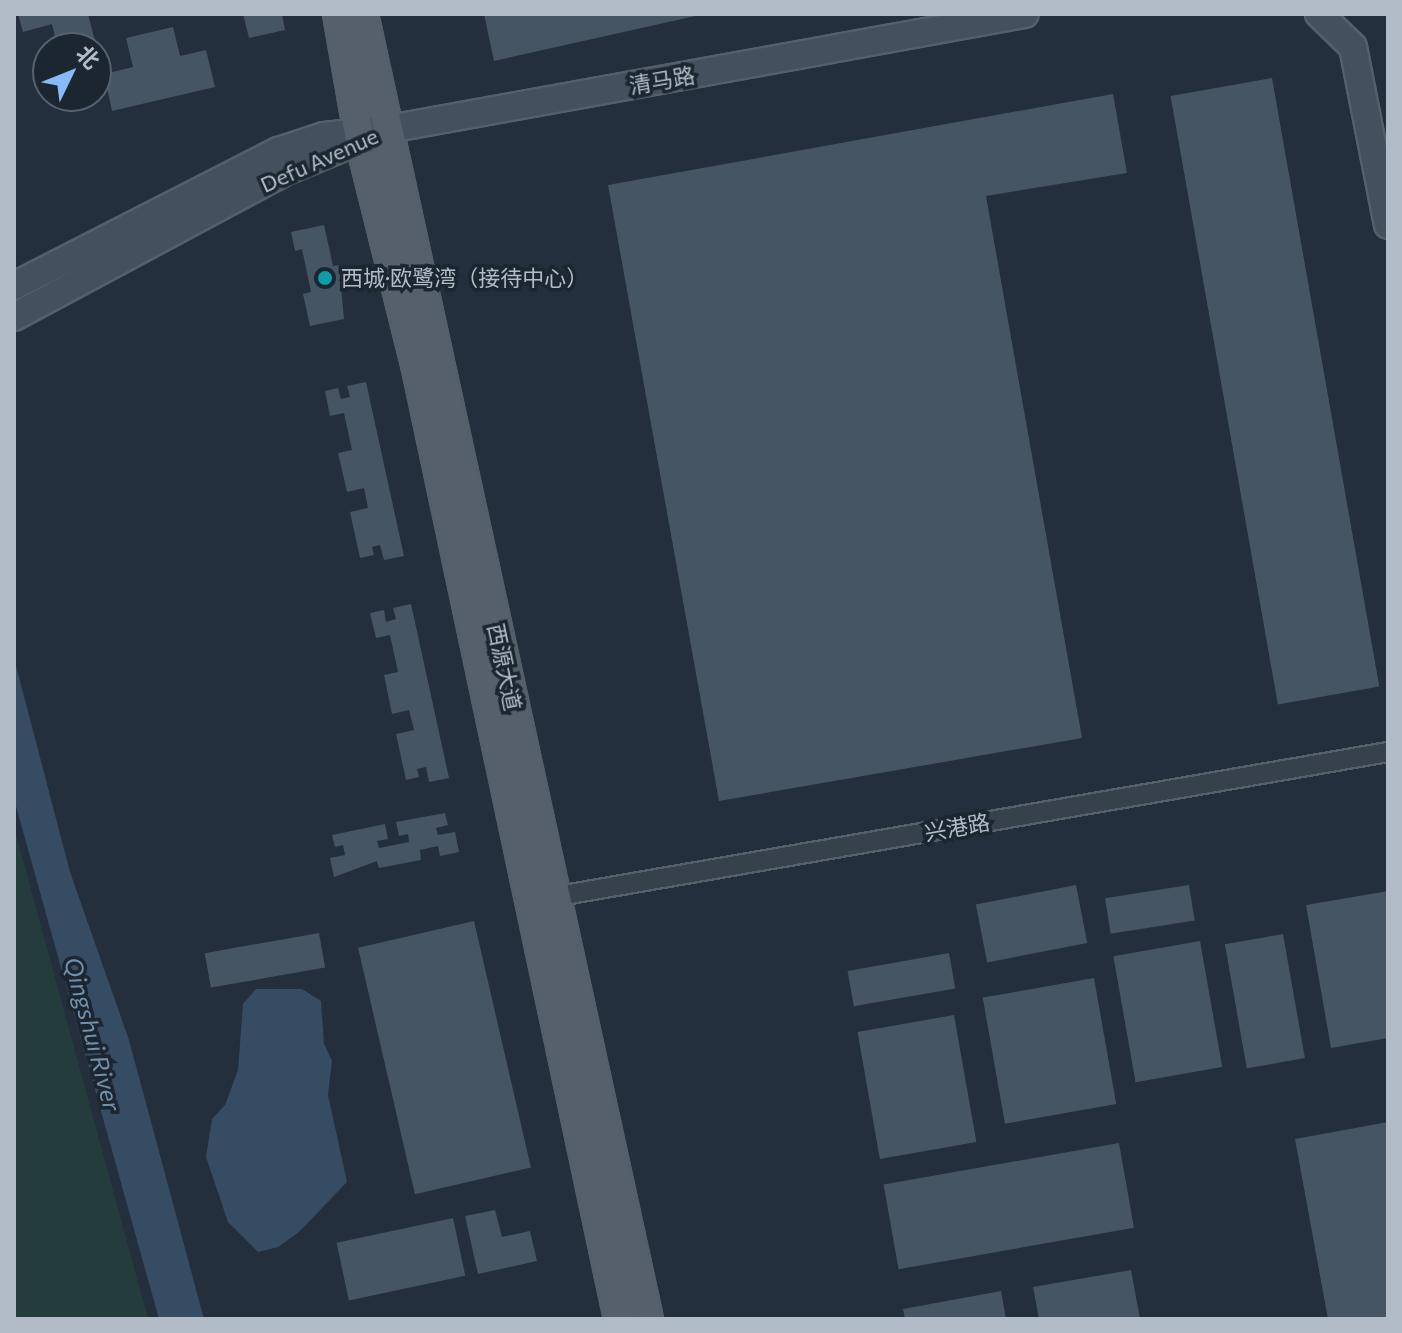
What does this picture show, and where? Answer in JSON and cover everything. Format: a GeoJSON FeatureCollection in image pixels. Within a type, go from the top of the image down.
{"type":"FeatureCollection","features":[{"type":"Feature","properties":{"kind":"main road","name":"西源大道"},"geometry":{"type":"LineString","coordinates":[[338,14],[359,136],[416,364],[541,899],[648,1319]]}},
{"type":"Feature","properties":{"kind":"main road","name":"西源大道"},"geometry":{"type":"LineString","coordinates":[[363,14],[389,129],[541,899],[619,1319]]}},
{"type":"Feature","properties":{"kind":"street","name":"清马路"},"geometry":{"type":"LineString","coordinates":[[389,129],[934,22],[1025,14]]}},
{"type":"Feature","properties":{"kind":"street"},"geometry":{"type":"LineString","coordinates":[[1319,14],[1353,47],[1388,225]]}},
{"type":"Feature","properties":{"kind":"street","name":"Defu Avenue"},"geometry":{"type":"LineString","coordinates":[[14,317],[282,173],[359,136],[389,129]]}},
{"type":"Feature","properties":{"kind":"street","name":"Defu Avenue"},"geometry":{"type":"LineString","coordinates":[[14,286],[278,151],[324,136],[359,136]]}},
{"type":"Feature","properties":{"kind":"street","name":"兴港路"},"geometry":{"type":"LineString","coordinates":[[541,899],[1388,752]]}},
{"type":"Feature","properties":{"kind":"green space"},"geometry":{"type":"Polygon","coordinates":[[[14,827],[148,1319],[14,1319],[14,827]]]}},
{"type":"Feature","properties":{"kind":"water","name":"Qingshui River"},"geometry":{"type":"Polygon","coordinates":[[[14,658],[70,872],[129,1040],[204,1319],[159,1319],[14,799],[14,658]]]}},
{"type":"Feature","properties":{"kind":"water"},"geometry":{"type":"Polygon","coordinates":[[[256,989],[302,989],[321,1001],[324,1044],[332,1061],[328,1095],[347,1182],[299,1232],[278,1247],[258,1252],[228,1222],[206,1157],[212,1119],[225,1105],[238,1070],[243,1004],[256,989]]]}},
{"type":"Feature","properties":{"kind":"building"},"geometry":{"type":"Polygon","coordinates":[[[18,14],[88,14],[93,32],[54,32],[52,24],[23,32],[18,14]]]}},
{"type":"Feature","properties":{"kind":"building"},"geometry":{"type":"Polygon","coordinates":[[[243,14],[282,14],[285,30],[249,38],[243,14]]]}},
{"type":"Feature","properties":{"kind":"building"},"geometry":{"type":"Polygon","coordinates":[[[484,14],[700,14],[700,15],[494,61],[484,14]]]}},
{"type":"Feature","properties":{"kind":"building"},"geometry":{"type":"Polygon","coordinates":[[[173,27],[180,56],[206,50],[215,87],[112,111],[112,72],[133,67],[126,38],[173,27]]]}},
{"type":"Feature","properties":{"kind":"building"},"geometry":{"type":"Polygon","coordinates":[[[1272,78],[1379,687],[1278,704],[1171,96],[1272,78]]]}},
{"type":"Feature","properties":{"kind":"building"},"geometry":{"type":"Polygon","coordinates":[[[1113,94],[1127,173],[986,196],[1082,738],[719,801],[608,185],[1113,94]]]}},
{"type":"Feature","properties":{"kind":"building"},"geometry":{"type":"Polygon","coordinates":[[[324,225],[333,266],[339,265],[344,319],[310,326],[303,294],[311,292],[302,249],[295,251],[291,232],[324,225]]]}},
{"type":"Feature","properties":{"kind":"building"},"geometry":{"type":"Polygon","coordinates":[[[366,382],[404,556],[384,560],[380,545],[372,547],[374,555],[360,558],[350,512],[368,508],[364,488],[347,492],[338,453],[352,450],[344,413],[330,416],[325,391],[338,388],[341,399],[350,397],[347,386],[366,382]]]}},
{"type":"Feature","properties":{"kind":"building"},"geometry":{"type":"Polygon","coordinates":[[[411,604],[449,778],[429,782],[426,767],[417,769],[419,777],[406,780],[396,734],[414,730],[409,710],[392,714],[384,675],[398,672],[390,635],[376,638],[370,613],[384,610],[386,622],[396,619],[393,608],[411,604]]]}},
{"type":"Feature","properties":{"kind":"building"},"geometry":{"type":"Polygon","coordinates":[[[445,813],[448,825],[436,828],[438,835],[455,832],[459,852],[440,856],[438,846],[420,850],[421,860],[379,868],[377,861],[334,877],[330,858],[345,855],[343,845],[335,847],[332,835],[385,824],[388,839],[377,841],[379,848],[409,842],[408,834],[399,836],[396,822],[445,813]]]}},
{"type":"Feature","properties":{"kind":"building"},"geometry":{"type":"Polygon","coordinates":[[[1076,885],[1087,943],[987,962],[976,904],[1076,885]]]}},
{"type":"Feature","properties":{"kind":"building"},"geometry":{"type":"Polygon","coordinates":[[[1189,885],[1195,921],[1111,934],[1105,898],[1189,885]]]}},
{"type":"Feature","properties":{"kind":"building"},"geometry":{"type":"Polygon","coordinates":[[[1388,891],[1388,1038],[1331,1048],[1306,905],[1388,891]]]}},
{"type":"Feature","properties":{"kind":"building"},"geometry":{"type":"Polygon","coordinates":[[[474,921],[531,1168],[415,1194],[358,948],[474,921]]]}},
{"type":"Feature","properties":{"kind":"building"},"geometry":{"type":"Polygon","coordinates":[[[319,933],[325,967],[211,988],[205,953],[319,933]]]}},
{"type":"Feature","properties":{"kind":"building"},"geometry":{"type":"Polygon","coordinates":[[[1283,934],[1305,1058],[1247,1068],[1225,944],[1283,934]]]}},
{"type":"Feature","properties":{"kind":"building"},"geometry":{"type":"Polygon","coordinates":[[[1200,941],[1222,1067],[1136,1082],[1113,956],[1200,941]]]}},
{"type":"Feature","properties":{"kind":"building"},"geometry":{"type":"Polygon","coordinates":[[[949,953],[955,988],[854,1006],[848,971],[949,953]]]}},
{"type":"Feature","properties":{"kind":"building"},"geometry":{"type":"Polygon","coordinates":[[[1094,978],[1116,1104],[1005,1124],[983,998],[1094,978]]]}},
{"type":"Feature","properties":{"kind":"building"},"geometry":{"type":"Polygon","coordinates":[[[954,1015],[976,1142],[880,1159],[857,1032],[954,1015]]]}},
{"type":"Feature","properties":{"kind":"building"},"geometry":{"type":"Polygon","coordinates":[[[1388,1122],[1388,1319],[1328,1319],[1295,1139],[1388,1122]]]}},
{"type":"Feature","properties":{"kind":"building"},"geometry":{"type":"Polygon","coordinates":[[[1119,1143],[1134,1228],[899,1269],[884,1185],[1119,1143]]]}},
{"type":"Feature","properties":{"kind":"building"},"geometry":{"type":"Polygon","coordinates":[[[495,1210],[502,1237],[530,1231],[537,1261],[478,1274],[465,1216],[495,1210]]]}},
{"type":"Feature","properties":{"kind":"building"},"geometry":{"type":"Polygon","coordinates":[[[453,1218],[465,1276],[349,1300],[337,1243],[453,1218]]]}},
{"type":"Feature","properties":{"kind":"building"},"geometry":{"type":"Polygon","coordinates":[[[1131,1270],[1140,1319],[1039,1319],[1033,1287],[1131,1270]]]}},
{"type":"Feature","properties":{"kind":"building"},"geometry":{"type":"Polygon","coordinates":[[[1001,1291],[1006,1319],[905,1319],[903,1309],[1001,1291]]]}},
{"type":"Feature","properties":{"kind":"place","name":"西城·欧鹭湾（接待中心）"},"geometry":{"type":"Point","coordinates":[325,278]}}]}
